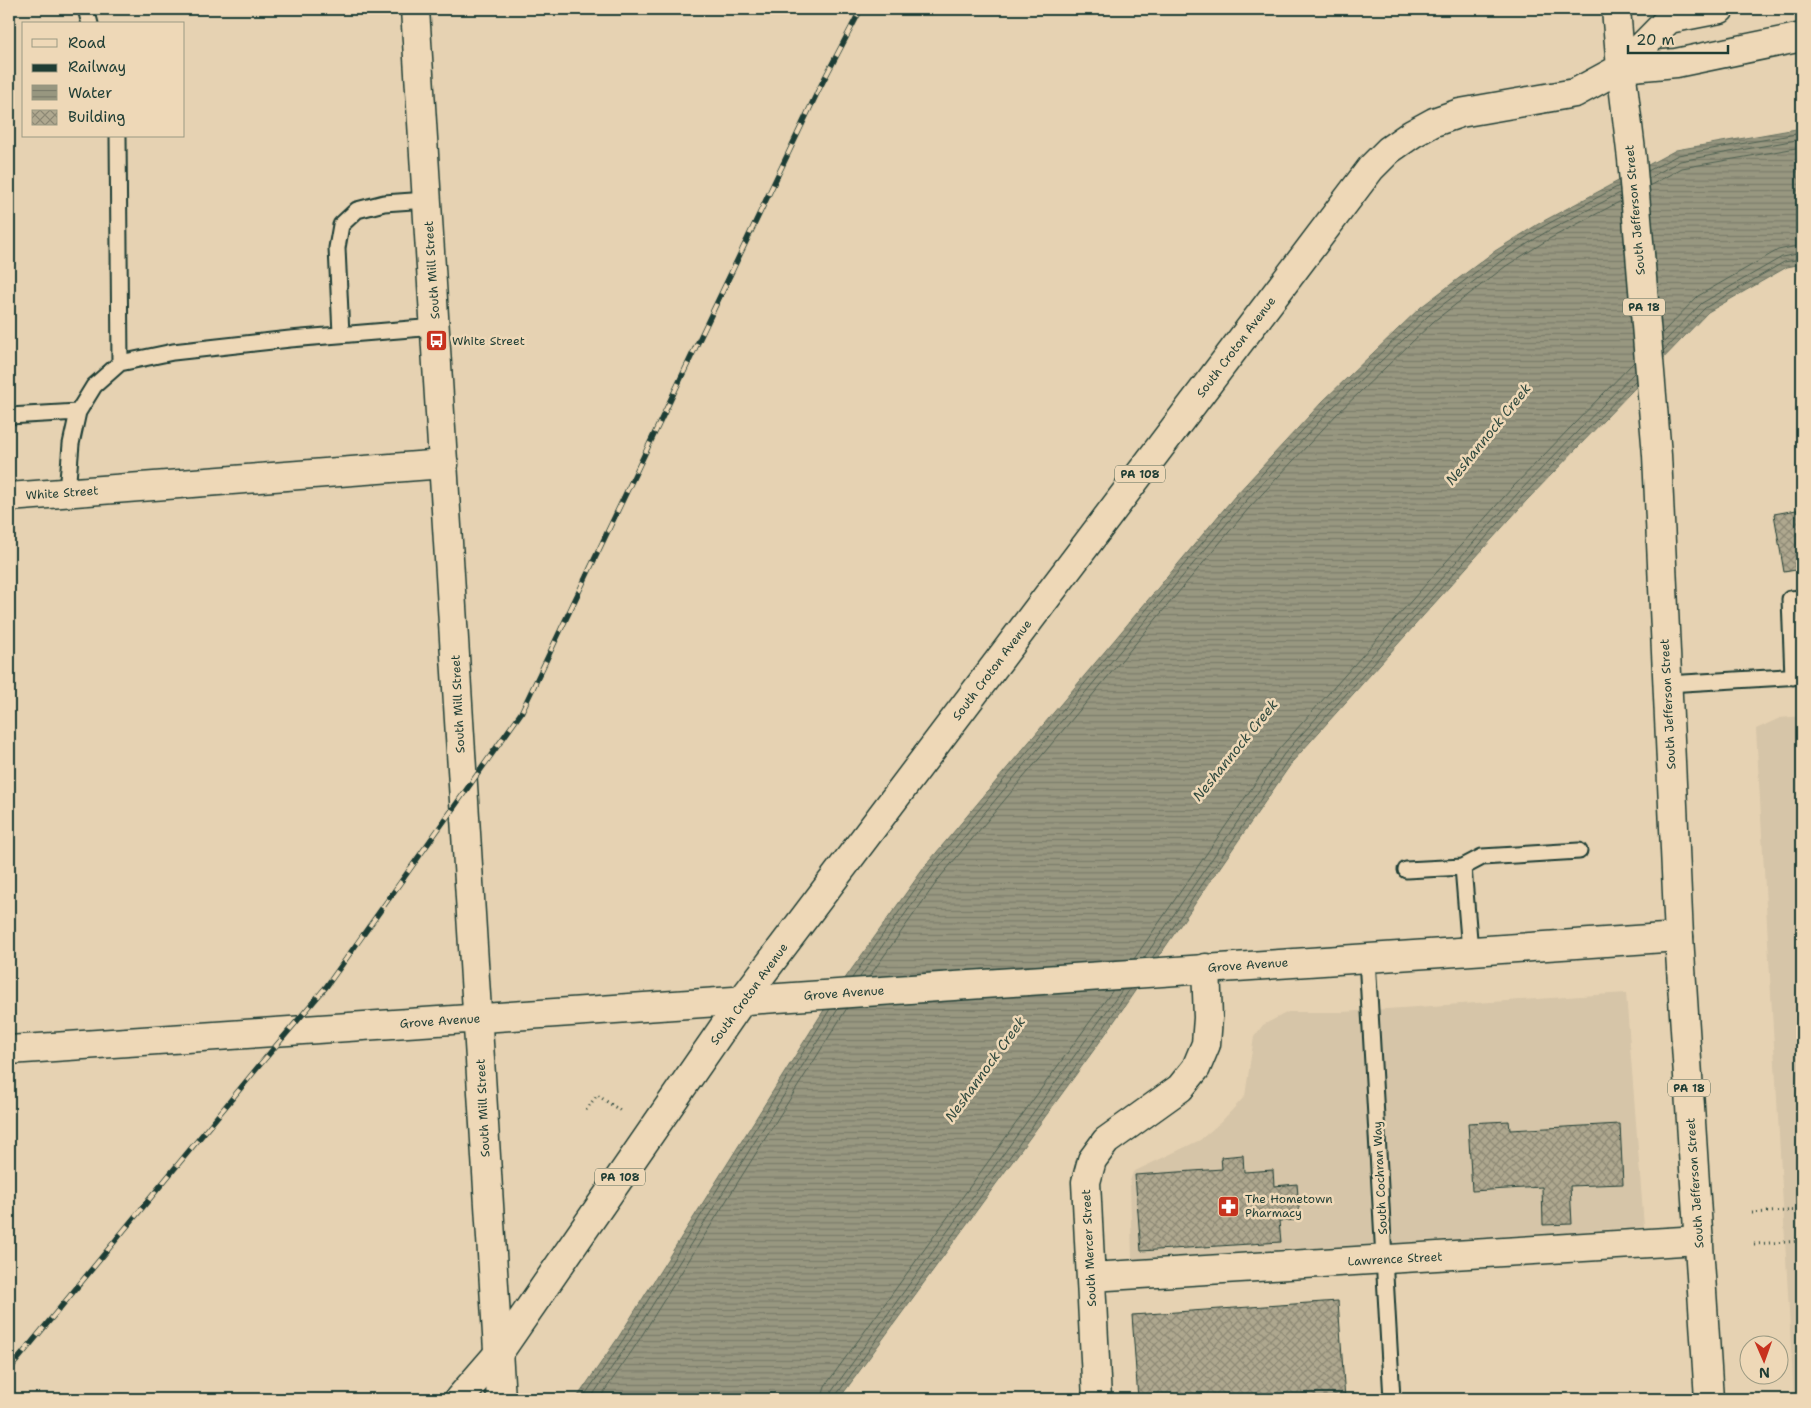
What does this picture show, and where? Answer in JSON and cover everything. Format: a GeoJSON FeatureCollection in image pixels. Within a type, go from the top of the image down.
{"type":"FeatureCollection","features":[{"type":"Feature","properties":{"kind":"main road","name":"South Mill Street"},"geometry":{"type":"LineString","coordinates":[[415,9],[501,1399]]}},
{"type":"Feature","properties":{"kind":"main road","name":"South Jefferson Street"},"geometry":{"type":"LineString","coordinates":[[1616,9],[1632,159],[1656,455],[1679,937],[1709,1399]]}},
{"type":"Feature","properties":{"kind":"main road"},"geometry":{"type":"LineString","coordinates":[[1621,68],[1670,19],[1720,9]]}},
{"type":"Feature","properties":{"kind":"main road"},"geometry":{"type":"LineString","coordinates":[[1621,68],[1676,63],[1802,36]]}},
{"type":"Feature","properties":{"kind":"main road","name":"South Croton Avenue"},"geometry":{"type":"LineString","coordinates":[[459,1399],[498,1354],[743,999],[1371,168],[1389,150],[1434,122],[1460,113],[1575,93],[1621,68]]}},
{"type":"Feature","properties":{"kind":"main road","name":"White Street"},"geometry":{"type":"LineString","coordinates":[[9,497],[444,464]]}},
{"type":"Feature","properties":{"kind":"main road","name":"Grove Avenue"},"geometry":{"type":"LineString","coordinates":[[9,1050],[1679,937]]}},
{"type":"Feature","properties":{"kind":"main road","name":"South Mercer Street"},"geometry":{"type":"LineString","coordinates":[[1097,1399],[1086,1182],[1092,1160],[1106,1141],[1180,1088],[1196,1068],[1206,1044],[1208,1018],[1206,968]]}},
{"type":"Feature","properties":{"kind":"main road","name":"Lawrence Street"},"geometry":{"type":"LineString","coordinates":[[1091,1277],[1699,1240]]}},
{"type":"Feature","properties":{"kind":"lane"},"geometry":{"type":"LineString","coordinates":[[86,9],[89,22]]}},
{"type":"Feature","properties":{"kind":"lane"},"geometry":{"type":"LineString","coordinates":[[118,138],[120,363]]}},
{"type":"Feature","properties":{"kind":"lane"},"geometry":{"type":"LineString","coordinates":[[341,334],[337,248],[341,225],[357,210],[384,203],[427,200]]}},
{"type":"Feature","properties":{"kind":"lane"},"geometry":{"type":"LineString","coordinates":[[67,492],[71,444],[78,412],[94,386],[120,363],[174,352],[341,334],[435,327]]}},
{"type":"Feature","properties":{"kind":"lane"},"geometry":{"type":"LineString","coordinates":[[9,416],[78,412]]}},
{"type":"Feature","properties":{"kind":"lane"},"geometry":{"type":"LineString","coordinates":[[1668,684],[1798,677],[1790,599],[1802,598]]}},
{"type":"Feature","properties":{"kind":"lane"},"geometry":{"type":"LineString","coordinates":[[1406,870],[1463,867],[1482,857],[1579,851]]}},
{"type":"Feature","properties":{"kind":"lane"},"geometry":{"type":"LineString","coordinates":[[1463,867],[1470,951]]}},
{"type":"Feature","properties":{"kind":"lane","name":"South Cochran Way"},"geometry":{"type":"LineString","coordinates":[[1367,958],[1392,1399]]}},
{"type":"Feature","properties":{"kind":"path"},"geometry":{"type":"LineString","coordinates":[[586,1110],[597,1095],[621,1111]]}},
{"type":"Feature","properties":{"kind":"path"},"geometry":{"type":"LineString","coordinates":[[1752,1213],[1802,1210]]}},
{"type":"Feature","properties":{"kind":"path"},"geometry":{"type":"LineString","coordinates":[[1754,1244],[1802,1241]]}},
{"type":"Feature","properties":{"kind":"shaded area"},"geometry":{"type":"Polygon","coordinates":[[[1802,716],[1802,1399],[1794,1399],[1756,729],[1780,718],[1802,716]]]}},
{"type":"Feature","properties":{"kind":"shaded area"},"geometry":{"type":"Polygon","coordinates":[[[1626,993],[1644,1227],[1132,1259],[1130,1181],[1133,1172],[1200,1140],[1221,1122],[1245,1096],[1254,1037],[1263,1025],[1288,1012],[1342,1012],[1626,993]]]}},
{"type":"Feature","properties":{"kind":"water","name":"Neshannock Creek"},"geometry":{"type":"Polygon","coordinates":[[[1802,128],[1802,264],[1787,267],[1708,312],[1526,501],[1293,761],[1104,1036],[839,1399],[576,1399],[618,1338],[834,994],[926,865],[1235,496],[1323,401],[1421,307],[1495,251],[1540,223],[1676,150],[1802,128]]]}},
{"type":"Feature","properties":{"kind":"building"},"geometry":{"type":"Polygon","coordinates":[[[1802,509],[1802,569],[1784,572],[1774,514],[1802,509]]]}},
{"type":"Feature","properties":{"kind":"building"},"geometry":{"type":"Polygon","coordinates":[[[1509,1121],[1510,1130],[1620,1124],[1623,1184],[1570,1186],[1572,1224],[1543,1225],[1542,1187],[1472,1191],[1468,1123],[1509,1121]]]}},
{"type":"Feature","properties":{"kind":"building"},"geometry":{"type":"Polygon","coordinates":[[[1243,1155],[1244,1172],[1273,1170],[1274,1186],[1297,1184],[1300,1220],[1279,1221],[1281,1242],[1141,1251],[1135,1175],[1222,1169],[1221,1157],[1243,1155]]]}},
{"type":"Feature","properties":{"kind":"building"},"geometry":{"type":"Polygon","coordinates":[[[1338,1301],[1345,1399],[1138,1399],[1132,1315],[1338,1301]]]}},
{"type":"Feature","properties":{"kind":"railway"},"geometry":{"type":"LineString","coordinates":[[9,1370],[326,987],[521,713],[818,91],[861,9]]}},
{"type":"Feature","properties":{"kind":"place","name":"White Street"},"geometry":{"type":"Point","coordinates":[436,341]}},
{"type":"Feature","properties":{"kind":"place","name":"The Hometown Pharmacy"},"geometry":{"type":"Point","coordinates":[1229,1206]}}]}
